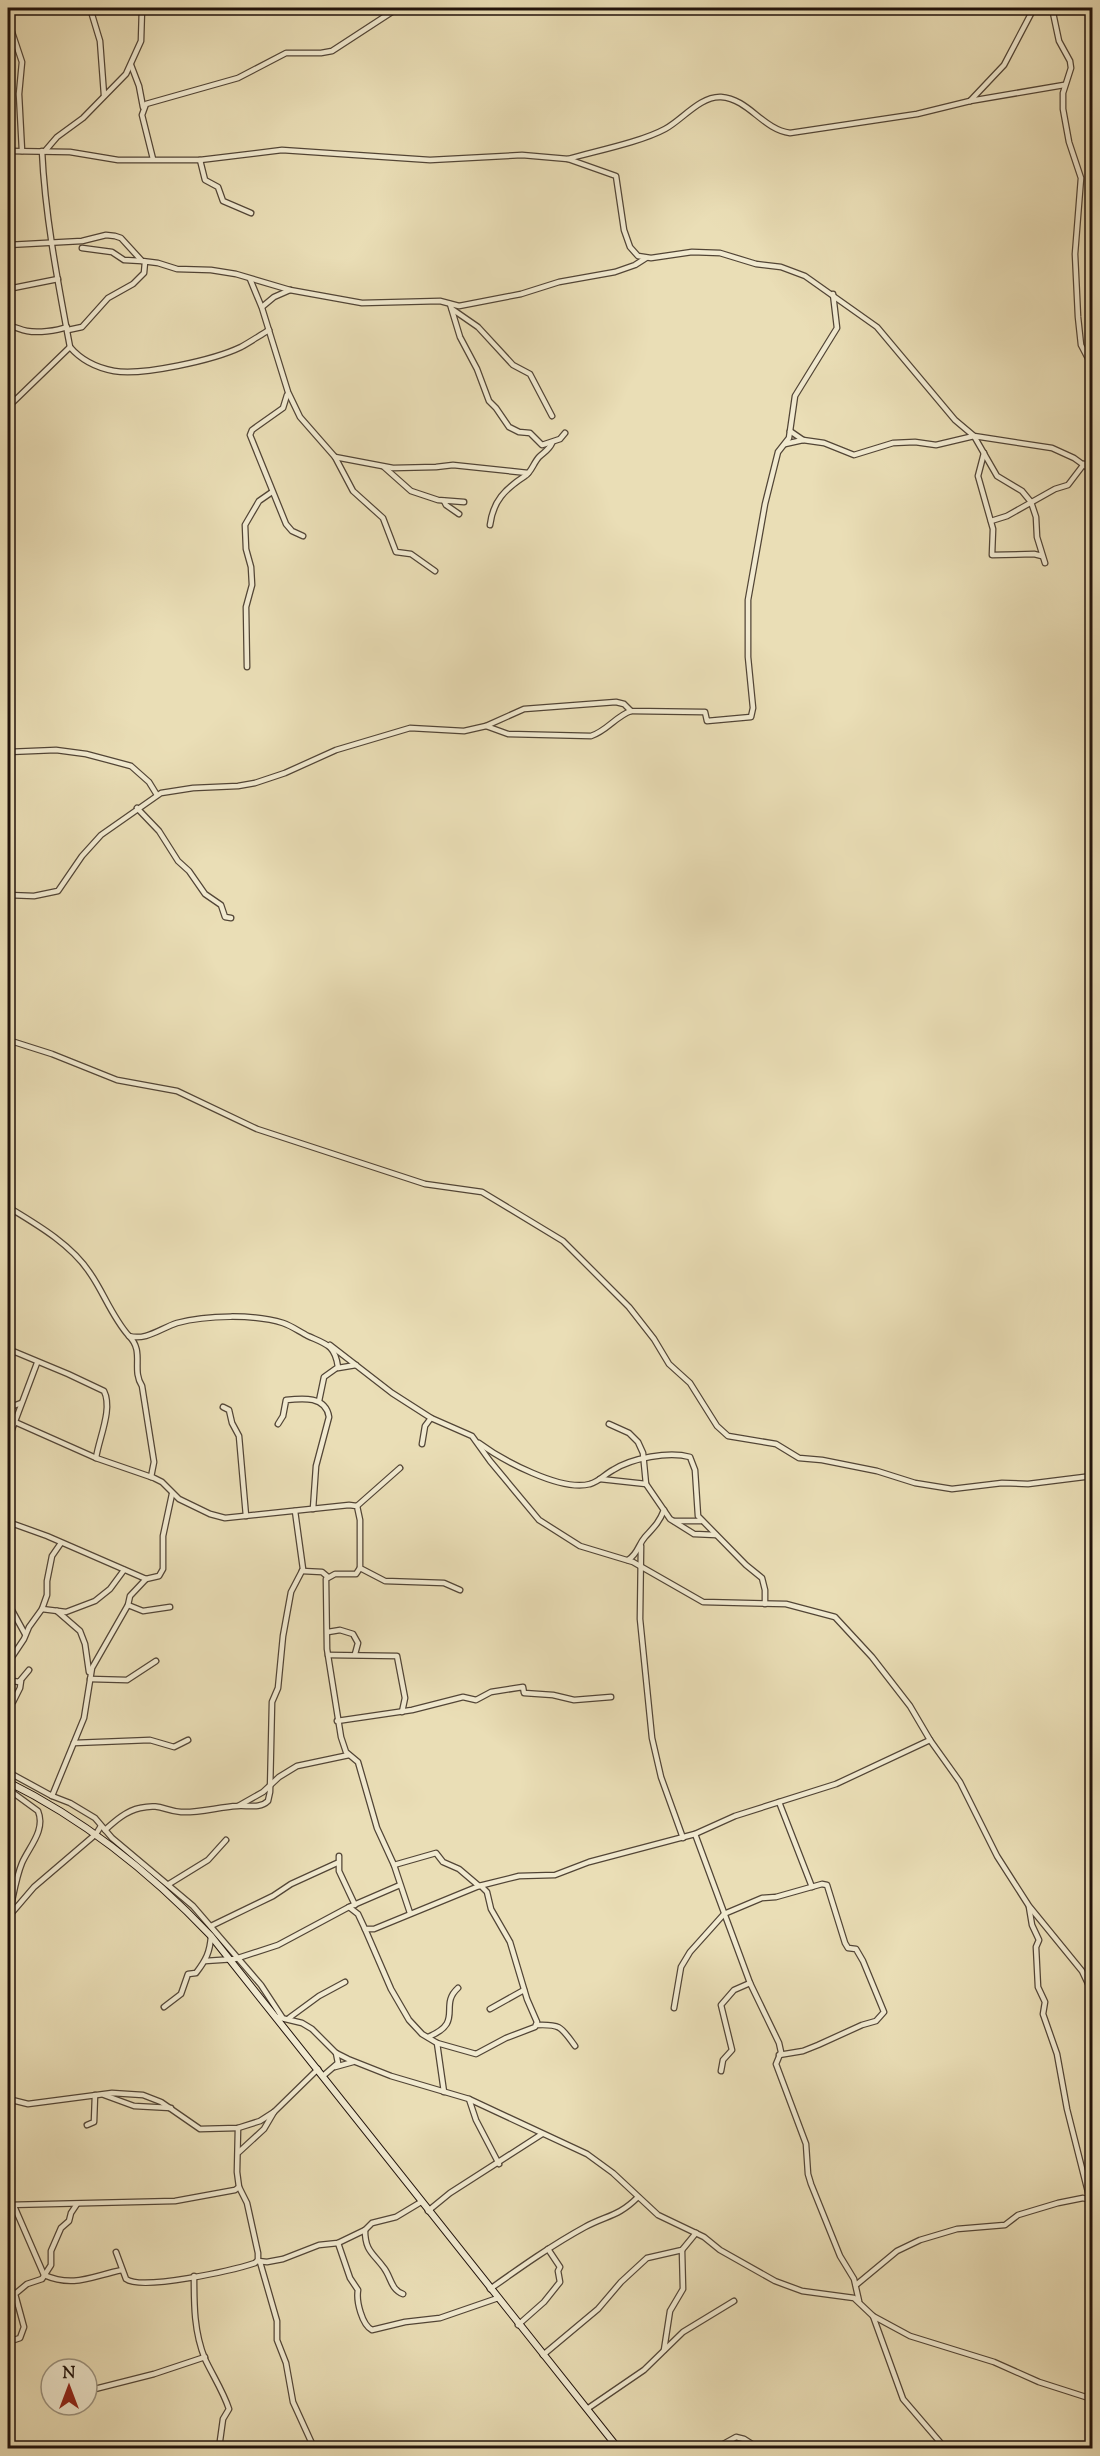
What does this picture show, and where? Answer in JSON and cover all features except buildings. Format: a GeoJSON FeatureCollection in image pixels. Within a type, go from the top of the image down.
{"type":"FeatureCollection","features":[{"type":"Feature","properties":{"kind":"main road"},"geometry":{"type":"LineString","coordinates":[[8,1782],[50,1804],[96,1834],[155,1881],[234,1959],[428,2211],[618,2448]]}},
{"type":"Feature","properties":{"kind":"street"},"geometry":{"type":"LineString","coordinates":[[90,8],[99,41],[104,95]]}},
{"type":"Feature","properties":{"kind":"street"},"geometry":{"type":"LineString","coordinates":[[142,8],[141,41],[126,74],[83,118],[57,137],[44,151],[53,242],[70,347],[93,364],[107,370],[124,372],[182,365],[220,354],[240,347],[268,330]]}},
{"type":"Feature","properties":{"kind":"street"},"geometry":{"type":"LineString","coordinates":[[143,107],[155,101],[238,78],[286,53],[332,51],[398,8]]}},
{"type":"Feature","properties":{"kind":"street"},"geometry":{"type":"LineString","coordinates":[[970,101],[1004,65],[1034,8]]}},
{"type":"Feature","properties":{"kind":"street"},"geometry":{"type":"LineString","coordinates":[[1053,8],[1059,41],[1071,68],[1064,85],[1062,98],[1072,154],[1082,178],[1075,254],[1078,318],[1082,345],[1092,366]]}},
{"type":"Feature","properties":{"kind":"street"},"geometry":{"type":"LineString","coordinates":[[11,18],[11,29],[22,62],[19,94],[22,151]]}},
{"type":"Feature","properties":{"kind":"street"},"geometry":{"type":"LineString","coordinates":[[131,65],[139,86],[143,107],[142,115],[153,159]]}},
{"type":"Feature","properties":{"kind":"street"},"geometry":{"type":"LineString","coordinates":[[568,159],[662,131],[701,104],[721,97],[741,104],[775,129],[789,133],[917,114],[970,101],[1064,85]]}},
{"type":"Feature","properties":{"kind":"street"},"geometry":{"type":"LineString","coordinates":[[8,151],[70,152],[107,159],[200,160],[282,150],[430,160],[522,155],[568,159],[616,176],[627,241],[633,252],[646,258]]}},
{"type":"Feature","properties":{"kind":"street"},"geometry":{"type":"LineString","coordinates":[[200,160],[205,180],[218,187],[223,201],[251,213]]}},
{"type":"Feature","properties":{"kind":"street"},"geometry":{"type":"LineString","coordinates":[[8,244],[82,241],[115,236],[121,238],[143,262],[144,273],[133,284],[108,298],[82,327],[33,331],[8,326]]}},
{"type":"Feature","properties":{"kind":"street"},"geometry":{"type":"LineString","coordinates":[[82,248],[112,252],[124,260],[158,263],[177,269],[227,272],[290,290],[362,303],[440,301],[478,327],[513,365],[530,374],[552,416]]}},
{"type":"Feature","properties":{"kind":"street"},"geometry":{"type":"LineString","coordinates":[[451,307],[521,294],[559,282],[615,272],[635,266],[646,258],[692,252],[720,253],[756,264],[789,269],[805,276],[833,294],[877,327],[955,420],[974,436],[1001,480],[1022,491],[1031,502],[1036,517],[1037,537],[1045,564]]}},
{"type":"Feature","properties":{"kind":"street"},"geometry":{"type":"LineString","coordinates":[[8,289],[58,279]]}},
{"type":"Feature","properties":{"kind":"street"},"geometry":{"type":"LineString","coordinates":[[250,279],[262,308],[288,392],[300,417],[335,456],[353,491],[383,518],[396,552],[411,554],[435,571]]}},
{"type":"Feature","properties":{"kind":"street"},"geometry":{"type":"LineString","coordinates":[[262,308],[274,297],[290,290]]}},
{"type":"Feature","properties":{"kind":"street"},"geometry":{"type":"LineString","coordinates":[[486,726],[508,734],[591,736],[631,711],[705,712],[707,721],[752,716],[747,600],[768,490],[778,452],[785,444],[790,431],[794,402],[800,385],[837,328],[833,294]]}},
{"type":"Feature","properties":{"kind":"street"},"geometry":{"type":"LineString","coordinates":[[451,307],[460,337],[477,369],[489,400],[513,430],[530,433],[542,445],[560,439],[565,433]]}},
{"type":"Feature","properties":{"kind":"street"},"geometry":{"type":"LineString","coordinates":[[8,407],[70,347]]}},
{"type":"Feature","properties":{"kind":"street"},"geometry":{"type":"LineString","coordinates":[[288,392],[283,408],[251,433],[251,438],[289,528],[303,536]]}},
{"type":"Feature","properties":{"kind":"street"},"geometry":{"type":"LineString","coordinates":[[790,431],[803,440]]}},
{"type":"Feature","properties":{"kind":"street"},"geometry":{"type":"LineString","coordinates":[[785,444],[803,440],[829,444],[854,455],[893,443],[915,442],[936,445],[974,436],[1052,448],[1084,464],[1092,471]]}},
{"type":"Feature","properties":{"kind":"street"},"geometry":{"type":"LineString","coordinates":[[490,525],[496,501],[510,489],[515,481],[528,473],[552,443]]}},
{"type":"Feature","properties":{"kind":"street"},"geometry":{"type":"LineString","coordinates":[[984,453],[978,476],[993,529],[994,556],[1034,554],[1043,556]]}},
{"type":"Feature","properties":{"kind":"street"},"geometry":{"type":"LineString","coordinates":[[335,456],[401,468],[453,465],[528,473]]}},
{"type":"Feature","properties":{"kind":"street"},"geometry":{"type":"LineString","coordinates":[[991,521],[1007,516],[1068,485],[1084,464]]}},
{"type":"Feature","properties":{"kind":"street"},"geometry":{"type":"LineString","coordinates":[[382,465],[405,488],[444,501],[464,502]]}},
{"type":"Feature","properties":{"kind":"street"},"geometry":{"type":"LineString","coordinates":[[247,667],[246,607],[252,585],[245,525],[259,501],[272,492]]}},
{"type":"Feature","properties":{"kind":"street"},"geometry":{"type":"LineString","coordinates":[[444,501],[459,514]]}},
{"type":"Feature","properties":{"kind":"street"},"geometry":{"type":"LineString","coordinates":[[8,895],[34,896],[58,891],[90,846],[157,795],[193,788],[255,783],[336,750],[410,728],[456,732],[486,726],[514,713],[535,708],[561,708],[616,702],[624,704],[631,711]]}},
{"type":"Feature","properties":{"kind":"street"},"geometry":{"type":"LineString","coordinates":[[8,752],[56,750],[86,754],[131,766],[149,782],[157,795]]}},
{"type":"Feature","properties":{"kind":"street"},"geometry":{"type":"LineString","coordinates":[[137,808],[159,831],[178,861],[189,871],[203,892],[221,905],[225,917],[231,918]]}},
{"type":"Feature","properties":{"kind":"street"},"geometry":{"type":"LineString","coordinates":[[8,1040],[52,1054],[117,1080],[177,1090],[257,1129],[426,1184],[482,1192],[563,1241],[629,1307],[654,1339],[669,1364],[690,1383],[724,1435],[776,1444],[799,1458],[822,1460],[915,1483],[952,1489],[1002,1483],[1028,1484],[1092,1476]]}},
{"type":"Feature","properties":{"kind":"street"},"geometry":{"type":"LineString","coordinates":[[8,1207],[45,1231],[82,1262],[96,1281],[114,1316],[136,1345],[138,1380],[153,1453],[154,1468],[151,1477]]}},
{"type":"Feature","properties":{"kind":"street"},"geometry":{"type":"LineString","coordinates":[[129,1336],[139,1338],[179,1322],[193,1320],[254,1317],[285,1323],[330,1345],[431,1418],[472,1436],[478,1442],[522,1468],[575,1486],[592,1484],[619,1467],[644,1460],[671,1454],[690,1457],[695,1470],[697,1511],[701,1521],[762,1578],[765,1604]]}},
{"type":"Feature","properties":{"kind":"street"},"geometry":{"type":"LineString","coordinates":[[330,1345],[336,1356],[338,1368]]}},
{"type":"Feature","properties":{"kind":"street"},"geometry":{"type":"LineString","coordinates":[[8,1349],[104,1391],[107,1400],[106,1410],[96,1458]]}},
{"type":"Feature","properties":{"kind":"street"},"geometry":{"type":"LineString","coordinates":[[8,1440],[37,1362]]}},
{"type":"Feature","properties":{"kind":"street"},"geometry":{"type":"LineString","coordinates":[[319,1401],[324,1377],[338,1368],[356,1365]]}},
{"type":"Feature","properties":{"kind":"street"},"geometry":{"type":"LineString","coordinates":[[278,1424],[283,1416],[286,1400],[319,1401],[326,1406],[329,1417],[316,1466],[313,1509]]}},
{"type":"Feature","properties":{"kind":"street"},"geometry":{"type":"LineString","coordinates":[[21,1403],[8,1409],[15,1421],[96,1458],[162,1482],[172,1494],[216,1516],[246,1516],[357,1506],[400,1468]]}},
{"type":"Feature","properties":{"kind":"street"},"geometry":{"type":"LineString","coordinates":[[223,1407],[229,1410],[232,1423],[239,1436],[246,1516]]}},
{"type":"Feature","properties":{"kind":"street"},"geometry":{"type":"LineString","coordinates":[[422,1444],[425,1426],[431,1418]]}},
{"type":"Feature","properties":{"kind":"street"},"geometry":{"type":"LineString","coordinates":[[609,1424],[634,1437],[642,1447],[646,1484],[673,1521],[694,1534],[716,1535]]}},
{"type":"Feature","properties":{"kind":"street"},"geometry":{"type":"LineString","coordinates":[[478,1442],[481,1451],[539,1520],[579,1546],[628,1560],[703,1602],[792,1605],[835,1617],[888,1676],[915,1714],[930,1740],[960,1782],[984,1833],[1029,1906],[1080,1968],[1092,1992]]}},
{"type":"Feature","properties":{"kind":"street"},"geometry":{"type":"LineString","coordinates":[[600,1479],[646,1484]]}},
{"type":"Feature","properties":{"kind":"street"},"geometry":{"type":"LineString","coordinates":[[52,1796],[86,1710],[90,1678],[98,1654],[128,1605],[130,1596],[146,1579],[159,1576],[163,1569],[163,1536],[172,1494]]}},
{"type":"Feature","properties":{"kind":"street"},"geometry":{"type":"LineString","coordinates":[[328,1577],[335,1574],[359,1572],[360,1510],[357,1506]]}},
{"type":"Feature","properties":{"kind":"street"},"geometry":{"type":"LineString","coordinates":[[628,1560],[635,1556],[644,1538],[657,1524],[664,1510]]}},
{"type":"Feature","properties":{"kind":"street"},"geometry":{"type":"LineString","coordinates":[[8,1917],[34,1887],[103,1828],[135,1809],[149,1806],[185,1812],[264,1805],[269,1797],[270,1787],[272,1702],[278,1688],[283,1636],[291,1592],[302,1571],[295,1511]]}},
{"type":"Feature","properties":{"kind":"street"},"geometry":{"type":"LineString","coordinates":[[673,1521],[701,1521]]}},
{"type":"Feature","properties":{"kind":"street"},"geometry":{"type":"LineString","coordinates":[[8,1522],[146,1579]]}},
{"type":"Feature","properties":{"kind":"street"},"geometry":{"type":"LineString","coordinates":[[8,1664],[28,1627],[42,1609],[47,1595],[52,1556],[61,1543]]}},
{"type":"Feature","properties":{"kind":"street"},"geometry":{"type":"LineString","coordinates":[[641,1546],[642,1651],[652,1738],[682,1838]]}},
{"type":"Feature","properties":{"kind":"street"},"geometry":{"type":"LineString","coordinates":[[360,1568],[385,1581],[444,1583],[460,1590]]}},
{"type":"Feature","properties":{"kind":"street"},"geometry":{"type":"LineString","coordinates":[[42,1609],[66,1612],[95,1601],[110,1589],[123,1570]]}},
{"type":"Feature","properties":{"kind":"street"},"geometry":{"type":"LineString","coordinates":[[302,1571],[322,1572],[328,1577]]}},
{"type":"Feature","properties":{"kind":"street"},"geometry":{"type":"LineString","coordinates":[[328,1577],[326,1600],[328,1655],[337,1721],[345,1748],[349,1755],[358,1762],[377,1828],[394,1865],[410,1913]]}},
{"type":"Feature","properties":{"kind":"street"},"geometry":{"type":"LineString","coordinates":[[8,1603],[26,1634]]}},
{"type":"Feature","properties":{"kind":"street"},"geometry":{"type":"LineString","coordinates":[[128,1605],[142,1611],[170,1607]]}},
{"type":"Feature","properties":{"kind":"street"},"geometry":{"type":"LineString","coordinates":[[57,1611],[80,1631],[85,1644],[90,1678]]}},
{"type":"Feature","properties":{"kind":"street"},"geometry":{"type":"LineString","coordinates":[[328,1632],[340,1630],[353,1634],[358,1643],[355,1654]]}},
{"type":"Feature","properties":{"kind":"street"},"geometry":{"type":"LineString","coordinates":[[328,1655],[398,1657],[405,1698],[402,1712]]}},
{"type":"Feature","properties":{"kind":"street"},"geometry":{"type":"LineString","coordinates":[[90,1678],[127,1680],[156,1661]]}},
{"type":"Feature","properties":{"kind":"street"},"geometry":{"type":"LineString","coordinates":[[8,1702],[13,1702],[15,1699],[21,1681],[29,1670]]}},
{"type":"Feature","properties":{"kind":"street"},"geometry":{"type":"LineString","coordinates":[[8,1680],[16,1683],[21,1681]]}},
{"type":"Feature","properties":{"kind":"street"},"geometry":{"type":"LineString","coordinates":[[337,1721],[402,1712],[465,1697],[476,1700],[491,1692],[519,1687],[523,1687],[524,1693],[553,1695],[574,1700],[611,1697]]}},
{"type":"Feature","properties":{"kind":"street"},"geometry":{"type":"LineString","coordinates":[[74,1743],[150,1740],[174,1747],[188,1740]]}},
{"type":"Feature","properties":{"kind":"street"},"geometry":{"type":"LineString","coordinates":[[365,1929],[374,1929],[480,1886],[519,1876],[555,1875],[589,1862],[694,1834],[735,1816],[836,1784],[930,1740]]}},
{"type":"Feature","properties":{"kind":"street"},"geometry":{"type":"LineString","coordinates":[[237,1806],[270,1787],[279,1777],[297,1766],[349,1755]]}},
{"type":"Feature","properties":{"kind":"street"},"geometry":{"type":"LineString","coordinates":[[8,1772],[89,1814],[169,1884],[211,1926],[234,1959]]}},
{"type":"Feature","properties":{"kind":"street"},"geometry":{"type":"LineString","coordinates":[[8,1782],[12,1792],[38,1811],[40,1822],[36,1837],[21,1866],[8,1917]]}},
{"type":"Feature","properties":{"kind":"street"},"geometry":{"type":"LineString","coordinates":[[42,1790],[52,1788],[57,1784]]}},
{"type":"Feature","properties":{"kind":"street"},"geometry":{"type":"LineString","coordinates":[[779,1802],[812,1887]]}},
{"type":"Feature","properties":{"kind":"street"},"geometry":{"type":"LineString","coordinates":[[694,1834],[750,1983],[781,2050],[776,2064],[807,2146],[807,2169],[811,2184],[840,2256],[856,2284],[859,2301]]}},
{"type":"Feature","properties":{"kind":"street"},"geometry":{"type":"LineString","coordinates":[[169,1884],[208,1860],[226,1840]]}},
{"type":"Feature","properties":{"kind":"street"},"geometry":{"type":"LineString","coordinates":[[394,1865],[436,1853],[443,1862],[453,1865],[487,1892],[491,1909],[510,1942],[537,2025]]}},
{"type":"Feature","properties":{"kind":"street"},"geometry":{"type":"LineString","coordinates":[[339,1856],[338,1863],[352,1906],[358,1914],[404,2014],[428,2037],[437,2043],[476,2054],[537,2025],[560,2026],[575,2046]]}},
{"type":"Feature","properties":{"kind":"street"},"geometry":{"type":"LineString","coordinates":[[211,1926],[273,1896],[291,1884],[338,1863]]}},
{"type":"Feature","properties":{"kind":"street"},"geometry":{"type":"LineString","coordinates":[[464,1891],[471,1878]]}},
{"type":"Feature","properties":{"kind":"street"},"geometry":{"type":"LineString","coordinates":[[674,2008],[681,1967],[690,1952],[724,1914],[762,1898],[776,1897],[822,1884],[828,1887],[845,1942],[849,1948],[856,1949],[863,1961],[884,2013],[876,2021],[803,2051],[779,2055]]}},
{"type":"Feature","properties":{"kind":"street"},"geometry":{"type":"LineString","coordinates":[[206,1960],[234,1959],[278,1945],[352,1906],[400,1885]]}},
{"type":"Feature","properties":{"kind":"street"},"geometry":{"type":"LineString","coordinates":[[1029,1906],[1032,1925],[1039,1941],[1036,1947],[1038,1987],[1045,2002],[1043,2014],[1057,2054],[1067,2109],[1092,2209],[1092,2220]]}},
{"type":"Feature","properties":{"kind":"street"},"geometry":{"type":"LineString","coordinates":[[164,2007],[181,1994],[188,1974],[196,1973],[206,1960],[210,1950],[211,1936]]}},
{"type":"Feature","properties":{"kind":"street"},"geometry":{"type":"LineString","coordinates":[[289,2018],[319,1996],[345,1982]]}},
{"type":"Feature","properties":{"kind":"street"},"geometry":{"type":"LineString","coordinates":[[721,2071],[723,2060],[732,2050],[720,2010],[721,2005],[735,1990],[750,1983]]}},
{"type":"Feature","properties":{"kind":"street"},"geometry":{"type":"LineString","coordinates":[[428,2037],[440,2032],[448,2024],[451,1998],[458,1988]]}},
{"type":"Feature","properties":{"kind":"street"},"geometry":{"type":"LineString","coordinates":[[489,2009],[524,1990]]}},
{"type":"Feature","properties":{"kind":"street"},"geometry":{"type":"LineString","coordinates":[[279,2017],[289,2018],[312,2029],[336,2053],[391,2076],[469,2099],[587,2154],[613,2173],[658,2215],[696,2233],[738,2261],[786,2286],[817,2294],[850,2297],[859,2301],[873,2316],[910,2336],[994,2362],[1039,2382],[1092,2399]]}},
{"type":"Feature","properties":{"kind":"street"},"geometry":{"type":"LineString","coordinates":[[437,2043],[444,2092]]}},
{"type":"Feature","properties":{"kind":"street"},"geometry":{"type":"LineString","coordinates":[[335,2067],[338,2063],[336,2053]]}},
{"type":"Feature","properties":{"kind":"street"},"geometry":{"type":"LineString","coordinates":[[323,2076],[335,2067],[356,2061]]}},
{"type":"Feature","properties":{"kind":"street"},"geometry":{"type":"LineString","coordinates":[[8,2099],[28,2104],[101,2094],[148,2096],[171,2108],[200,2129],[238,2128],[260,2121],[273,2112],[318,2069]]}},
{"type":"Feature","properties":{"kind":"street"},"geometry":{"type":"LineString","coordinates":[[101,2094],[134,2106],[171,2108]]}},
{"type":"Feature","properties":{"kind":"street"},"geometry":{"type":"LineString","coordinates":[[87,2125],[94,2122],[95,2095]]}},
{"type":"Feature","properties":{"kind":"street"},"geometry":{"type":"LineString","coordinates":[[469,2099],[476,2120],[499,2164]]}},
{"type":"Feature","properties":{"kind":"street"},"geometry":{"type":"LineString","coordinates":[[239,2152],[264,2129],[273,2112]]}},
{"type":"Feature","properties":{"kind":"street"},"geometry":{"type":"LineString","coordinates":[[238,2128],[239,2187],[250,2216],[259,2261],[277,2321],[277,2340],[286,2363],[293,2402],[314,2448]]}},
{"type":"Feature","properties":{"kind":"street"},"geometry":{"type":"LineString","coordinates":[[428,2211],[450,2193],[499,2164],[542,2134]]}},
{"type":"Feature","properties":{"kind":"street"},"geometry":{"type":"LineString","coordinates":[[8,2205],[189,2200],[217,2195],[239,2187]]}},
{"type":"Feature","properties":{"kind":"street"},"geometry":{"type":"LineString","coordinates":[[490,2289],[548,2249],[588,2225],[613,2216],[638,2197]]}},
{"type":"Feature","properties":{"kind":"street"},"geometry":{"type":"LineString","coordinates":[[856,2284],[897,2251],[920,2240],[957,2229],[1005,2225],[1018,2215],[1058,2203],[1083,2198],[1090,2200]]}},
{"type":"Feature","properties":{"kind":"street"},"geometry":{"type":"LineString","coordinates":[[116,2252],[126,2279],[133,2283],[154,2283],[238,2268],[259,2261],[283,2259],[319,2245],[338,2243],[365,2230],[372,2223],[396,2217],[421,2202]]}},
{"type":"Feature","properties":{"kind":"street"},"geometry":{"type":"LineString","coordinates":[[8,2342],[20,2338],[24,2326],[15,2294],[27,2284],[42,2279],[51,2265],[51,2251],[61,2229],[69,2222],[71,2213],[77,2204]]}},
{"type":"Feature","properties":{"kind":"street"},"geometry":{"type":"LineString","coordinates":[[14,2206],[44,2275],[66,2282],[94,2278],[122,2270]]}},
{"type":"Feature","properties":{"kind":"street"},"geometry":{"type":"LineString","coordinates":[[365,2230],[366,2243],[371,2254],[384,2267],[396,2290],[404,2294]]}},
{"type":"Feature","properties":{"kind":"street"},"geometry":{"type":"LineString","coordinates":[[543,2355],[598,2309],[621,2282],[647,2258],[682,2250],[696,2233]]}},
{"type":"Feature","properties":{"kind":"street"},"geometry":{"type":"LineString","coordinates":[[338,2243],[358,2290],[357,2297],[366,2326],[372,2330],[405,2322],[440,2318],[498,2298]]}},
{"type":"Feature","properties":{"kind":"street"},"geometry":{"type":"LineString","coordinates":[[518,2325],[544,2302],[560,2282],[561,2277],[558,2271],[560,2267],[548,2249]]}},
{"type":"Feature","properties":{"kind":"street"},"geometry":{"type":"LineString","coordinates":[[664,2350],[670,2311],[683,2289],[682,2250]]}},
{"type":"Feature","properties":{"kind":"street"},"geometry":{"type":"LineString","coordinates":[[194,2276],[195,2323],[205,2357],[217,2378],[229,2409],[223,2419],[219,2448]]}},
{"type":"Feature","properties":{"kind":"street"},"geometry":{"type":"LineString","coordinates":[[586,2409],[644,2370],[683,2332],[734,2301]]}},
{"type":"Feature","properties":{"kind":"street"},"geometry":{"type":"LineString","coordinates":[[873,2316],[903,2399],[945,2448]]}},
{"type":"Feature","properties":{"kind":"street"},"geometry":{"type":"LineString","coordinates":[[99,2388],[154,2374],[205,2357]]}},
{"type":"Feature","properties":{"kind":"street"},"geometry":{"type":"LineString","coordinates":[[716,2448],[736,2437],[755,2446]]}}]}
